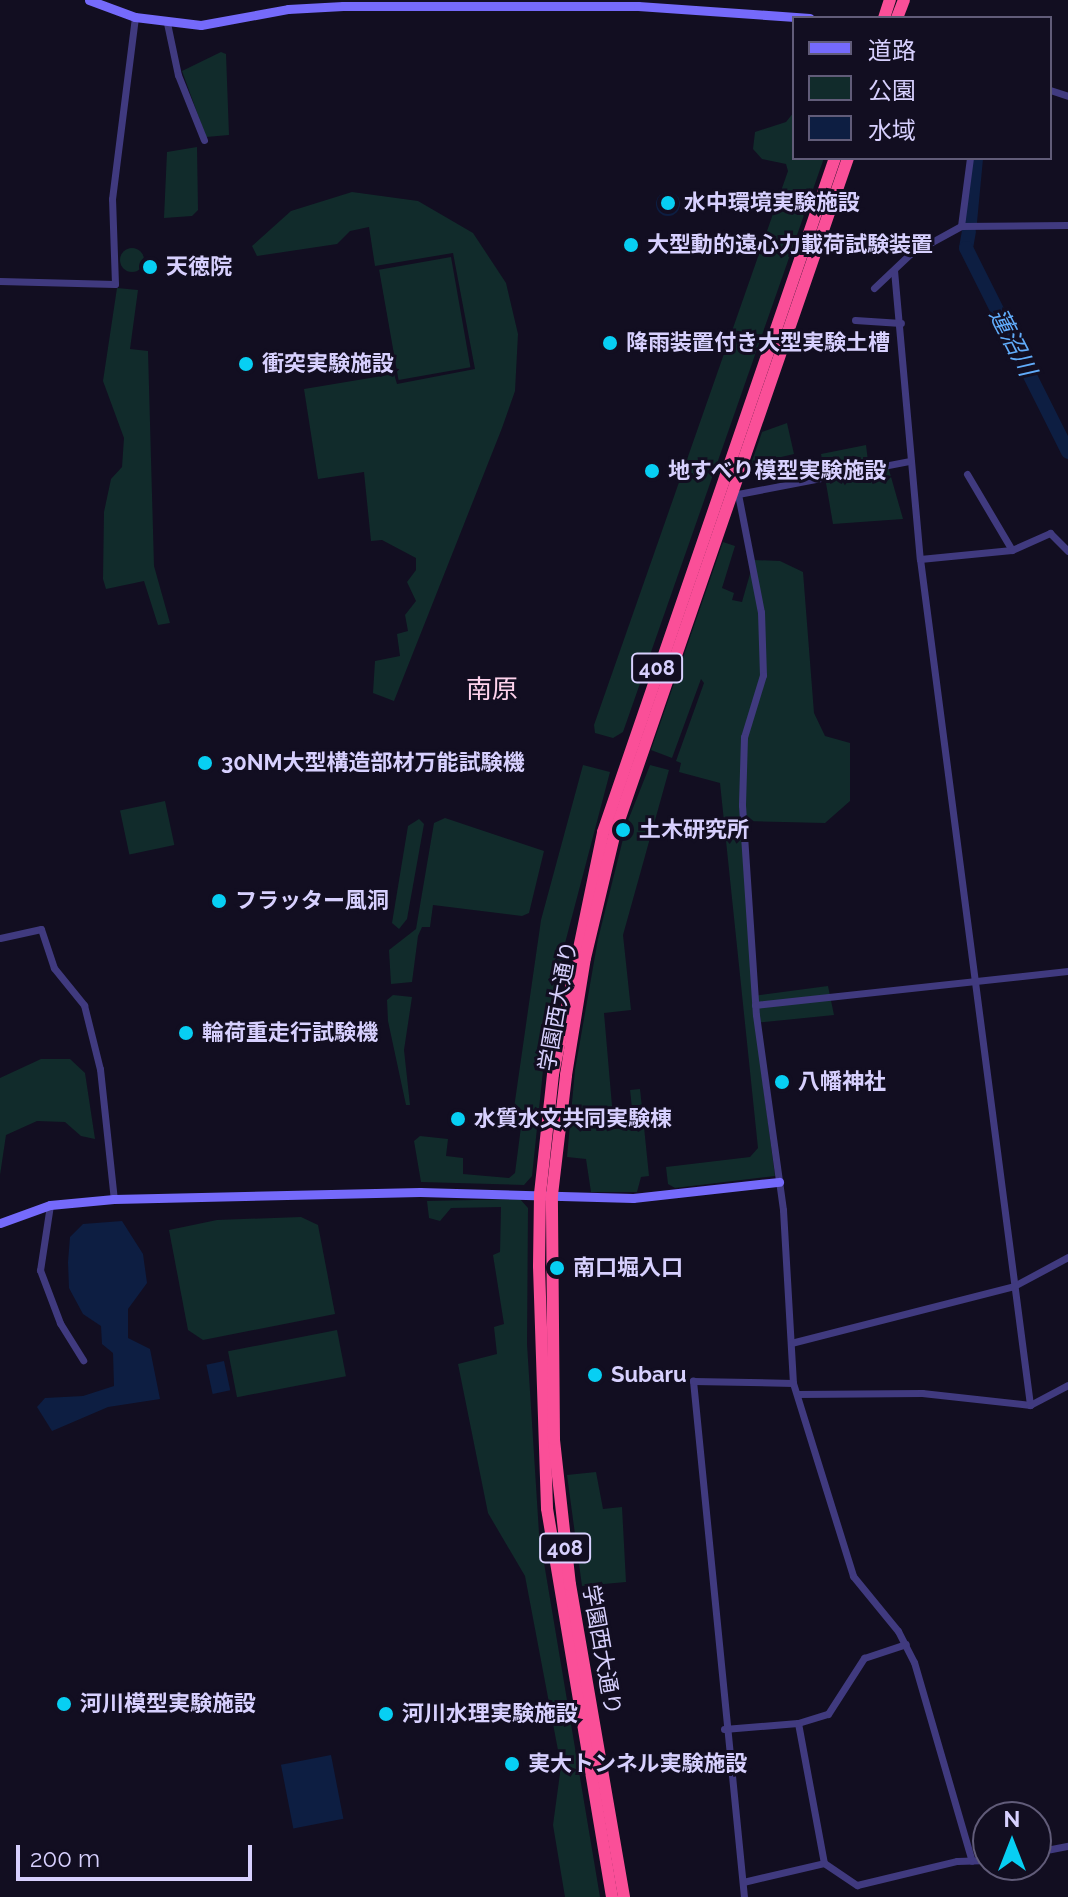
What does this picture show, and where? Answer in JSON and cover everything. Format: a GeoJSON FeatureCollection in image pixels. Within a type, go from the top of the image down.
{"type":"FeatureCollection","features":[{"type":"Feature","properties":{"kind":"highway","name":"学園西大通り"},"geometry":{"type":"LineString","coordinates":[[612,1897],[547,1508],[546,1195],[563,1012],[603,832],[834,160]]}},
{"type":"Feature","properties":{"kind":"highway","name":"学園西大通り"},"geometry":{"type":"LineString","coordinates":[[546,1195],[575,1014],[615,832],[735,493],[847,160]]}},
{"type":"Feature","properties":{"kind":"highway","name":"学園西大通り"},"geometry":{"type":"LineString","coordinates":[[548,1434],[570,1585],[624,1897]]}},
{"type":"Feature","properties":{"kind":"street"},"geometry":{"type":"LineString","coordinates":[[89,0],[135,17],[167,23],[229,23],[288,9],[344,3],[693,8],[792,16]]}},
{"type":"Feature","properties":{"kind":"street"},"geometry":{"type":"LineString","coordinates":[[0,281],[115,284],[112,199],[135,17]]}},
{"type":"Feature","properties":{"kind":"street"},"geometry":{"type":"LineString","coordinates":[[167,23],[178,75],[204,140]]}},
{"type":"Feature","properties":{"kind":"street"},"geometry":{"type":"LineString","coordinates":[[961,226],[970,160]]}},
{"type":"Feature","properties":{"kind":"street"},"geometry":{"type":"LineString","coordinates":[[874,288],[910,254],[961,226],[1068,225]]}},
{"type":"Feature","properties":{"kind":"street"},"geometry":{"type":"LineString","coordinates":[[894,270],[920,559],[1030,1405]]}},
{"type":"Feature","properties":{"kind":"street"},"geometry":{"type":"LineString","coordinates":[[855,320],[901,323]]}},
{"type":"Feature","properties":{"kind":"street"},"geometry":{"type":"LineString","coordinates":[[798,1723],[824,1863],[857,1885],[972,1861],[906,1644],[853,1576],[793,1383],[779,1182],[755,1005],[743,762],[744,737],[762,685],[763,651],[761,612],[735,493],[909,461]]}},
{"type":"Feature","properties":{"kind":"street"},"geometry":{"type":"LineString","coordinates":[[967,474],[1012,550]]}},
{"type":"Feature","properties":{"kind":"street"},"geometry":{"type":"LineString","coordinates":[[920,559],[1012,550],[1050,533],[1068,551]]}},
{"type":"Feature","properties":{"kind":"street"},"geometry":{"type":"LineString","coordinates":[[0,938],[41,929],[54,968],[84,1005],[100,1069],[114,1199]]}},
{"type":"Feature","properties":{"kind":"street"},"geometry":{"type":"LineString","coordinates":[[755,1005],[1068,971]]}},
{"type":"Feature","properties":{"kind":"street"},"geometry":{"type":"LineString","coordinates":[[0,1223],[50,1205],[114,1199],[420,1192],[633,1198],[779,1182]]}},
{"type":"Feature","properties":{"kind":"street"},"geometry":{"type":"LineString","coordinates":[[50,1205],[40,1270],[60,1323],[83,1360]]}},
{"type":"Feature","properties":{"kind":"street"},"geometry":{"type":"LineString","coordinates":[[791,1343],[1014,1286],[1068,1257]]}},
{"type":"Feature","properties":{"kind":"street"},"geometry":{"type":"LineString","coordinates":[[744,1897],[724,1729],[693,1381],[793,1383]]}},
{"type":"Feature","properties":{"kind":"street"},"geometry":{"type":"LineString","coordinates":[[797,1394],[922,1393],[1030,1405],[1068,1385]]}},
{"type":"Feature","properties":{"kind":"street"},"geometry":{"type":"LineString","coordinates":[[724,1729],[798,1723],[828,1714],[864,1658],[906,1644]]}},
{"type":"Feature","properties":{"kind":"street"},"geometry":{"type":"LineString","coordinates":[[743,1882],[824,1863]]}},
{"type":"Feature","properties":{"kind":"green space"},"geometry":{"type":"Polygon","coordinates":[[[221,52],[226,54],[229,135],[206,137],[182,71],[221,52]]]}},
{"type":"Feature","properties":{"kind":"green space"},"geometry":{"type":"Polygon","coordinates":[[[792,114],[792,160],[823,160],[623,732],[613,738],[595,733],[594,725],[788,171],[786,164],[762,159],[753,149],[755,132],[786,122],[792,114]]]}},
{"type":"Feature","properties":{"kind":"green space"},"geometry":{"type":"Polygon","coordinates":[[[197,147],[198,210],[192,216],[164,218],[167,152],[197,147]]]}},
{"type":"Feature","properties":{"kind":"green space"},"geometry":{"type":"Polygon","coordinates":[[[352,192],[418,201],[473,233],[506,283],[518,334],[515,391],[394,701],[373,693],[375,661],[400,656],[397,634],[408,631],[405,615],[416,601],[407,582],[416,570],[416,558],[382,540],[371,541],[364,472],[318,479],[304,389],[394,374],[397,384],[475,369],[453,253],[375,266],[369,227],[350,231],[337,244],[257,256],[252,246],[291,211],[352,192]]]}},
{"type":"Feature","properties":{"kind":"green space"},"geometry":{"type":"Polygon","coordinates":[[[132,248],[140,252],[144,260],[140,268],[132,272],[124,268],[120,260],[124,252],[132,248]]]}},
{"type":"Feature","properties":{"kind":"green space"},"geometry":{"type":"Polygon","coordinates":[[[451,257],[470,367],[399,380],[379,270],[451,257]]]}},
{"type":"Feature","properties":{"kind":"green space"},"geometry":{"type":"Polygon","coordinates":[[[117,288],[138,290],[130,349],[148,351],[154,566],[170,623],[158,625],[144,581],[106,589],[103,579],[104,512],[111,479],[122,467],[124,438],[103,381],[117,288]]]}},
{"type":"Feature","properties":{"kind":"green space"},"geometry":{"type":"Polygon","coordinates":[[[787,423],[794,454],[751,464],[762,432],[787,423]]]}},
{"type":"Feature","properties":{"kind":"green space"},"geometry":{"type":"Polygon","coordinates":[[[866,445],[868,461],[887,463],[903,519],[833,524],[821,454],[866,445]]]}},
{"type":"Feature","properties":{"kind":"green space"},"geometry":{"type":"Polygon","coordinates":[[[723,542],[735,546],[722,588],[734,593],[732,600],[742,602],[754,560],[780,561],[803,572],[814,713],[825,736],[850,743],[850,801],[825,823],[746,821],[753,996],[828,986],[834,1015],[755,1023],[775,1176],[675,1188],[668,1184],[666,1167],[750,1157],[758,1148],[720,783],[679,772],[681,763],[676,761],[704,683],[701,679],[672,758],[651,750],[723,542]]]}},
{"type":"Feature","properties":{"kind":"green space"},"geometry":{"type":"Polygon","coordinates":[[[583,765],[610,772],[564,947],[544,1061],[532,1176],[524,1185],[421,1182],[414,1141],[420,1136],[448,1139],[446,1156],[463,1158],[463,1174],[509,1178],[515,1173],[521,1127],[512,1122],[541,920],[583,765]]]}},
{"type":"Feature","properties":{"kind":"green space"},"geometry":{"type":"Polygon","coordinates":[[[650,765],[669,770],[623,935],[631,1010],[604,1013],[614,1129],[644,1127],[649,1176],[641,1177],[637,1192],[591,1192],[586,1159],[567,1157],[575,1070],[598,939],[627,823],[650,765]]]}},
{"type":"Feature","properties":{"kind":"green space"},"geometry":{"type":"Polygon","coordinates":[[[165,801],[174,845],[129,855],[120,811],[165,801]]]}},
{"type":"Feature","properties":{"kind":"green space"},"geometry":{"type":"Polygon","coordinates":[[[445,818],[544,851],[529,913],[522,916],[433,905],[430,927],[422,927],[418,936],[412,982],[391,984],[389,950],[416,929],[434,823],[445,818]]]}},
{"type":"Feature","properties":{"kind":"green space"},"geometry":{"type":"Polygon","coordinates":[[[419,819],[424,824],[407,919],[399,929],[392,923],[408,826],[419,819]]]}},
{"type":"Feature","properties":{"kind":"green space"},"geometry":{"type":"Polygon","coordinates":[[[393,995],[412,997],[404,1050],[410,1105],[406,1105],[388,1021],[387,1000],[393,995]]]}},
{"type":"Feature","properties":{"kind":"green space"},"geometry":{"type":"Polygon","coordinates":[[[41,1059],[70,1059],[85,1073],[95,1139],[81,1136],[65,1122],[37,1121],[6,1135],[0,1175],[0,1078],[41,1059]]]}},
{"type":"Feature","properties":{"kind":"green space"},"geometry":{"type":"Polygon","coordinates":[[[640,1089],[643,1119],[633,1120],[630,1090],[640,1089]]]}},
{"type":"Feature","properties":{"kind":"green space"},"geometry":{"type":"Polygon","coordinates":[[[520,1199],[528,1208],[527,1344],[539,1533],[600,1897],[565,1897],[553,1825],[561,1766],[525,1576],[488,1513],[458,1364],[497,1354],[494,1327],[504,1324],[493,1255],[500,1252],[501,1207],[451,1208],[440,1221],[429,1218],[427,1201],[520,1199]]]}},
{"type":"Feature","properties":{"kind":"green space"},"geometry":{"type":"Polygon","coordinates":[[[301,1217],[318,1225],[335,1314],[203,1340],[188,1330],[169,1230],[217,1220],[301,1217]]]}},
{"type":"Feature","properties":{"kind":"green space"},"geometry":{"type":"Polygon","coordinates":[[[337,1330],[346,1376],[237,1397],[228,1351],[337,1330]]]}},
{"type":"Feature","properties":{"kind":"green space"},"geometry":{"type":"Polygon","coordinates":[[[596,1472],[603,1509],[622,1507],[626,1582],[582,1586],[567,1475],[596,1472]]]}},
{"type":"Feature","properties":{"kind":"water"},"geometry":{"type":"Polygon","coordinates":[[[668,192],[679,199],[680,204],[673,215],[668,216],[657,209],[656,204],[663,193],[668,192]]]}},
{"type":"Feature","properties":{"kind":"water"},"geometry":{"type":"Polygon","coordinates":[[[122,1221],[143,1254],[147,1283],[128,1309],[128,1338],[150,1349],[160,1399],[108,1407],[52,1431],[37,1407],[45,1398],[83,1396],[114,1386],[113,1353],[102,1344],[101,1326],[83,1314],[69,1288],[68,1262],[70,1237],[83,1224],[122,1221]]]}},
{"type":"Feature","properties":{"kind":"water"},"geometry":{"type":"Polygon","coordinates":[[[224,1361],[230,1390],[213,1394],[206,1365],[224,1361]]]}},
{"type":"Feature","properties":{"kind":"water"},"geometry":{"type":"Polygon","coordinates":[[[331,1755],[343,1819],[293,1829],[281,1765],[331,1755]]]}},
{"type":"Feature","properties":{"kind":"waterway","name":"蓮沼川"},"geometry":{"type":"LineString","coordinates":[[970,222],[976,160]]}},
{"type":"Feature","properties":{"kind":"waterway","name":"蓮沼川"},"geometry":{"type":"LineString","coordinates":[[969,231],[966,248],[1068,452]]}},
{"type":"Feature","properties":{"kind":"place","name":"水中環境実験施設"},"geometry":{"type":"Point","coordinates":[668,203]}},
{"type":"Feature","properties":{"kind":"place","name":"大型動的遠心力載荷試験装置"},"geometry":{"type":"Point","coordinates":[631,245]}},
{"type":"Feature","properties":{"kind":"place","name":"天徳院"},"geometry":{"type":"Point","coordinates":[150,267]}},
{"type":"Feature","properties":{"kind":"place","name":"降雨装置付き大型実験土槽"},"geometry":{"type":"Point","coordinates":[610,343]}},
{"type":"Feature","properties":{"kind":"place","name":"衝突実験施設"},"geometry":{"type":"Point","coordinates":[246,364]}},
{"type":"Feature","properties":{"kind":"place","name":"地すべり模型実験施設"},"geometry":{"type":"Point","coordinates":[652,471]}},
{"type":"Feature","properties":{"kind":"place","name":"30NM大型構造部材万能試験機"},"geometry":{"type":"Point","coordinates":[205,763]}},
{"type":"Feature","properties":{"kind":"place","name":"土木研究所"},"geometry":{"type":"Point","coordinates":[623,830]}},
{"type":"Feature","properties":{"kind":"place","name":"フラッター風洞"},"geometry":{"type":"Point","coordinates":[219,901]}},
{"type":"Feature","properties":{"kind":"place","name":"輪荷重走行試験機"},"geometry":{"type":"Point","coordinates":[186,1033]}},
{"type":"Feature","properties":{"kind":"place","name":"八幡神社"},"geometry":{"type":"Point","coordinates":[782,1082]}},
{"type":"Feature","properties":{"kind":"place","name":"水質水文共同実験棟"},"geometry":{"type":"Point","coordinates":[458,1119]}},
{"type":"Feature","properties":{"kind":"place","name":"南口堀入口"},"geometry":{"type":"Point","coordinates":[557,1268]}},
{"type":"Feature","properties":{"kind":"place","name":"Subaru"},"geometry":{"type":"Point","coordinates":[595,1375]}},
{"type":"Feature","properties":{"kind":"place","name":"河川模型実験施設"},"geometry":{"type":"Point","coordinates":[64,1704]}},
{"type":"Feature","properties":{"kind":"place","name":"河川水理実験施設"},"geometry":{"type":"Point","coordinates":[386,1714]}},
{"type":"Feature","properties":{"kind":"place","name":"実大トンネル実験施設"},"geometry":{"type":"Point","coordinates":[512,1764]}},
{"type":"Feature","properties":{"kind":"district","name":"南原"},"geometry":{"type":"Point","coordinates":[492,690]}}]}
